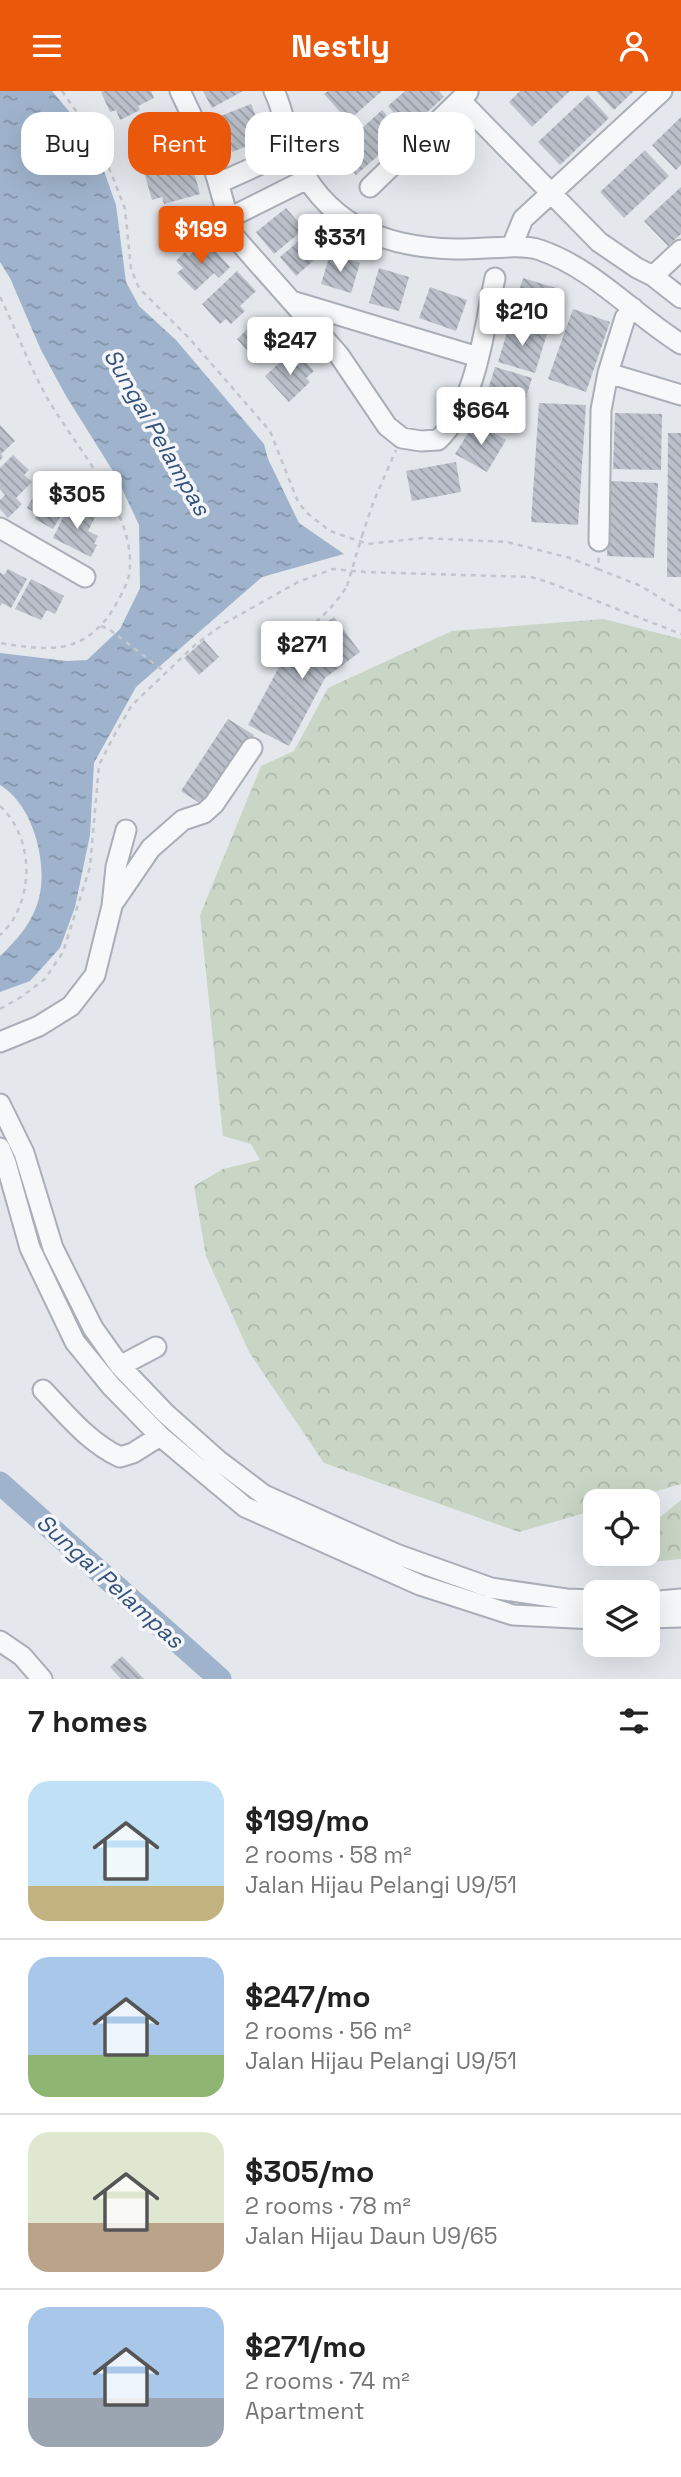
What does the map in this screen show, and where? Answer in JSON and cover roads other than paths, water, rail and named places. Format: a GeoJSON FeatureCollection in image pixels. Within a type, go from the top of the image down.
{"type":"FeatureCollection","features":[{"type":"Feature","properties":{"kind":"street"},"geometry":{"type":"LineString","coordinates":[[180,91],[211,154],[233,235],[339,355],[387,426],[402,438],[438,440],[446,433],[462,408],[478,357],[495,278]]}},
{"type":"Feature","properties":{"kind":"street"},"geometry":{"type":"LineString","coordinates":[[274,91],[280,112]]}},
{"type":"Feature","properties":{"kind":"street"},"geometry":{"type":"LineString","coordinates":[[512,246],[523,219],[662,91]]}},
{"type":"Feature","properties":{"kind":"street"},"geometry":{"type":"LineString","coordinates":[[370,187],[465,95],[550,193],[599,242],[636,268],[653,276],[681,298]]}},
{"type":"Feature","properties":{"kind":"street"},"geometry":{"type":"LineString","coordinates":[[219,183],[245,171]]}},
{"type":"Feature","properties":{"kind":"street"},"geometry":{"type":"LineString","coordinates":[[305,175],[324,200],[355,226],[381,239],[406,245],[450,249],[480,250],[512,246],[537,249],[563,260],[621,297],[681,344]]}},
{"type":"Feature","properties":{"kind":"street"},"geometry":{"type":"LineString","coordinates":[[227,219],[307,179]]}},
{"type":"Feature","properties":{"kind":"street"},"geometry":{"type":"LineString","coordinates":[[653,276],[681,250]]}},
{"type":"Feature","properties":{"kind":"street"},"geometry":{"type":"LineString","coordinates":[[292,300],[478,357]]}},
{"type":"Feature","properties":{"kind":"street"},"geometry":{"type":"LineString","coordinates":[[599,541],[601,410],[608,373],[625,319],[633,307]]}},
{"type":"Feature","properties":{"kind":"street"},"geometry":{"type":"LineString","coordinates":[[608,373],[681,395]]}},
{"type":"Feature","properties":{"kind":"street"},"geometry":{"type":"LineString","coordinates":[[0,528],[85,577]]}},
{"type":"Feature","properties":{"kind":"street"},"geometry":{"type":"LineString","coordinates":[[112,906],[151,848],[183,820],[204,813],[214,804],[252,748]]}},
{"type":"Feature","properties":{"kind":"street"},"geometry":{"type":"LineString","coordinates":[[0,1042],[39,1026],[71,1006],[95,975],[112,906],[116,867],[125,830]]}},
{"type":"Feature","properties":{"kind":"street"},"geometry":{"type":"LineString","coordinates":[[0,1104],[24,1153],[53,1248],[93,1328],[120,1366],[165,1413],[219,1461],[264,1495],[396,1554],[491,1588],[583,1600]]}},
{"type":"Feature","properties":{"kind":"street"},"geometry":{"type":"LineString","coordinates":[[0,1148],[30,1248],[75,1342],[111,1386],[160,1436],[245,1507],[420,1585],[513,1615],[583,1618]]}},
{"type":"Feature","properties":{"kind":"street"},"geometry":{"type":"LineString","coordinates":[[120,1366],[156,1347]]}},
{"type":"Feature","properties":{"kind":"street"},"geometry":{"type":"LineString","coordinates":[[43,1390],[94,1441],[120,1457],[133,1453],[160,1436]]}},
{"type":"Feature","properties":{"kind":"street"},"geometry":{"type":"LineString","coordinates":[[660,1601],[681,1599]]}},
{"type":"Feature","properties":{"kind":"street"},"geometry":{"type":"LineString","coordinates":[[660,1618],[681,1617]]}},
{"type":"Feature","properties":{"kind":"street"},"geometry":{"type":"LineString","coordinates":[[0,1641],[22,1656],[42,1679]]}},
{"type":"Feature","properties":{"kind":"water"},"geometry":{"type":"Polygon","coordinates":[[[0,91],[52,91],[70,112],[21,112],[21,175],[105,175],[116,205],[126,282],[139,306],[176,340],[264,444],[268,459],[299,523],[344,554],[262,577],[136,687],[94,763],[90,835],[75,907],[60,948],[30,981],[0,992],[0,956],[18,937],[33,915],[39,898],[41,868],[35,835],[29,820],[12,794],[0,785],[0,653],[67,661],[87,660],[120,629],[140,588],[139,525],[116,476],[41,350],[10,278],[0,262],[0,91]]]}},
{"type":"Feature","properties":{"kind":"waterway","name":"Sungai Pelampas"},"geometry":{"type":"LineString","coordinates":[[0,1483],[220,1679]]}}]}
